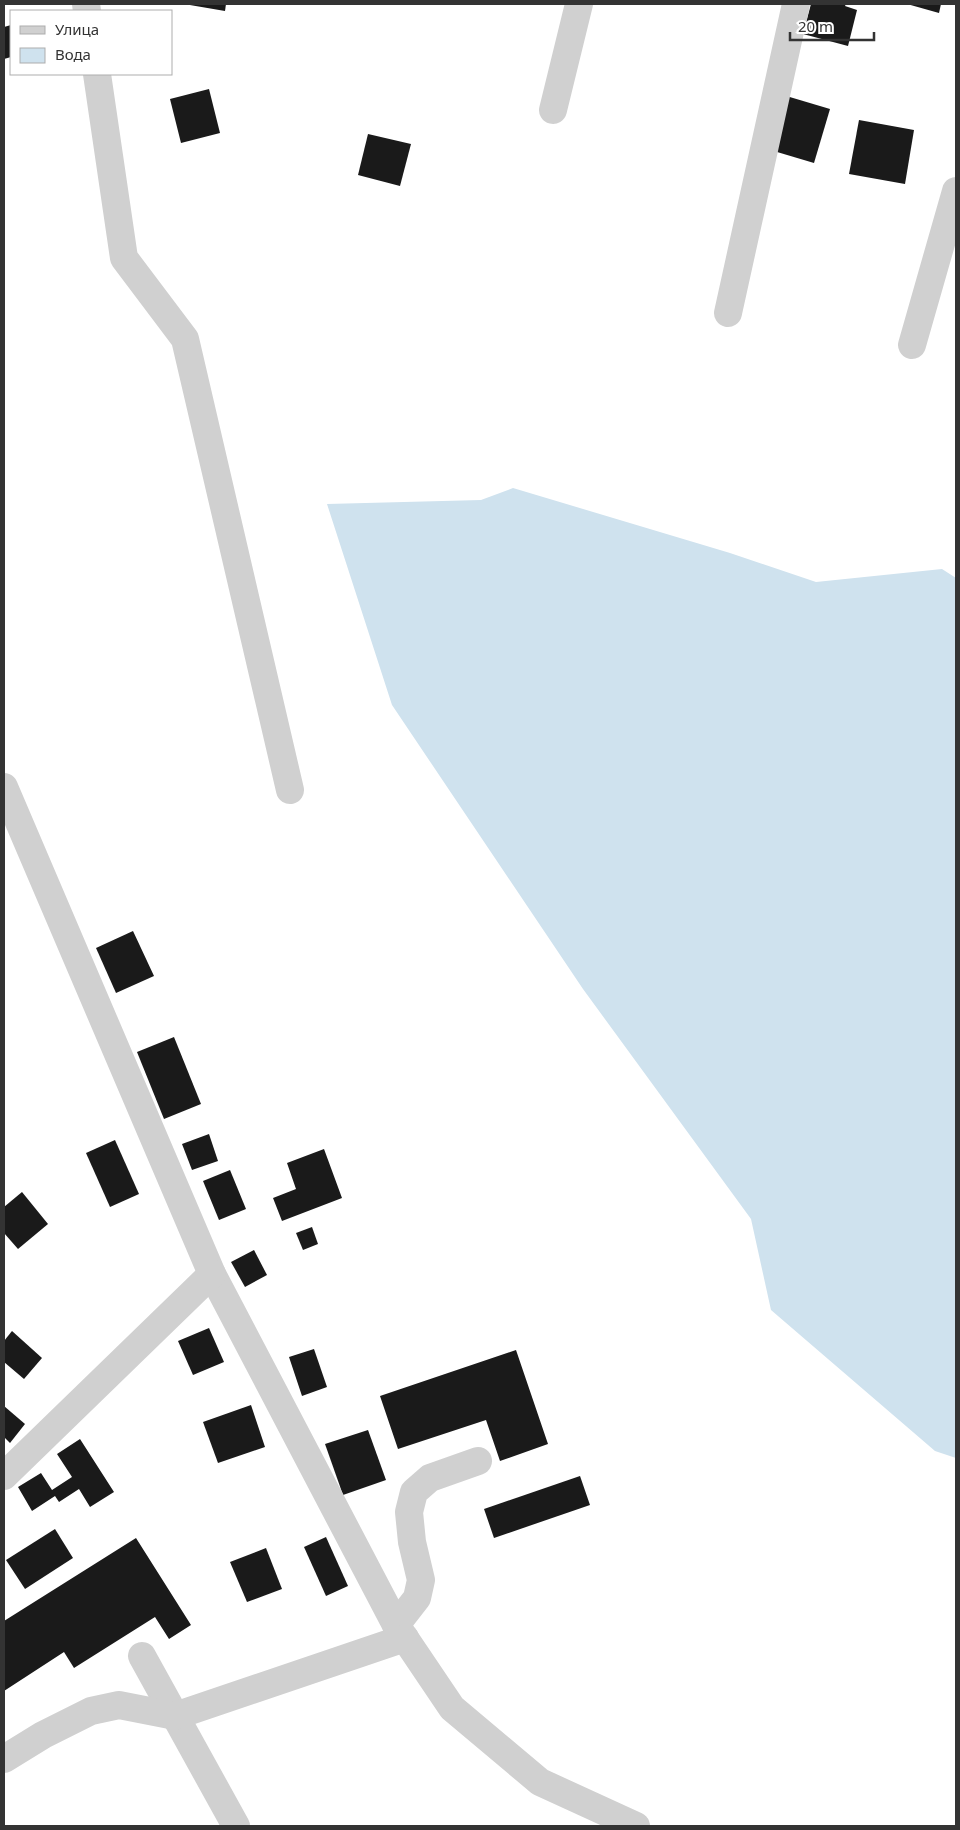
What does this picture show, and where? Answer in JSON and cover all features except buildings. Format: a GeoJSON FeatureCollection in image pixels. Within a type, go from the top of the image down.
{"type":"FeatureCollection","features":[{"type":"Feature","properties":{"kind":"street"},"geometry":{"type":"LineString","coordinates":[[553,110],[579,4]]}},
{"type":"Feature","properties":{"kind":"street"},"geometry":{"type":"LineString","coordinates":[[728,313],[796,4]]}},
{"type":"Feature","properties":{"kind":"street"},"geometry":{"type":"LineString","coordinates":[[97,75],[124,258],[185,339],[290,790]]}},
{"type":"Feature","properties":{"kind":"street"},"geometry":{"type":"LineString","coordinates":[[912,344],[956,191]]}},
{"type":"Feature","properties":{"kind":"street"},"geometry":{"type":"LineString","coordinates":[[4,787],[212,1274],[401,1631],[452,1708],[540,1782],[636,1826]]}},
{"type":"Feature","properties":{"kind":"street"},"geometry":{"type":"LineString","coordinates":[[4,1476],[212,1274]]}},
{"type":"Feature","properties":{"kind":"street"},"geometry":{"type":"LineString","coordinates":[[4,1759],[43,1735],[92,1711],[119,1705],[175,1716],[401,1631],[416,1598],[421,1580],[412,1542],[410,1522],[414,1492],[430,1478],[478,1460]]}},
{"type":"Feature","properties":{"kind":"street"},"geometry":{"type":"LineString","coordinates":[[142,1656],[236,1826]]}},
{"type":"Feature","properties":{"kind":"water"},"geometry":{"type":"Polygon","coordinates":[[[513,488],[730,553],[816,582],[942,569],[956,578],[956,1458],[935,1451],[771,1310],[751,1219],[583,989],[392,705],[327,504],[481,500],[513,488]]]}}]}
